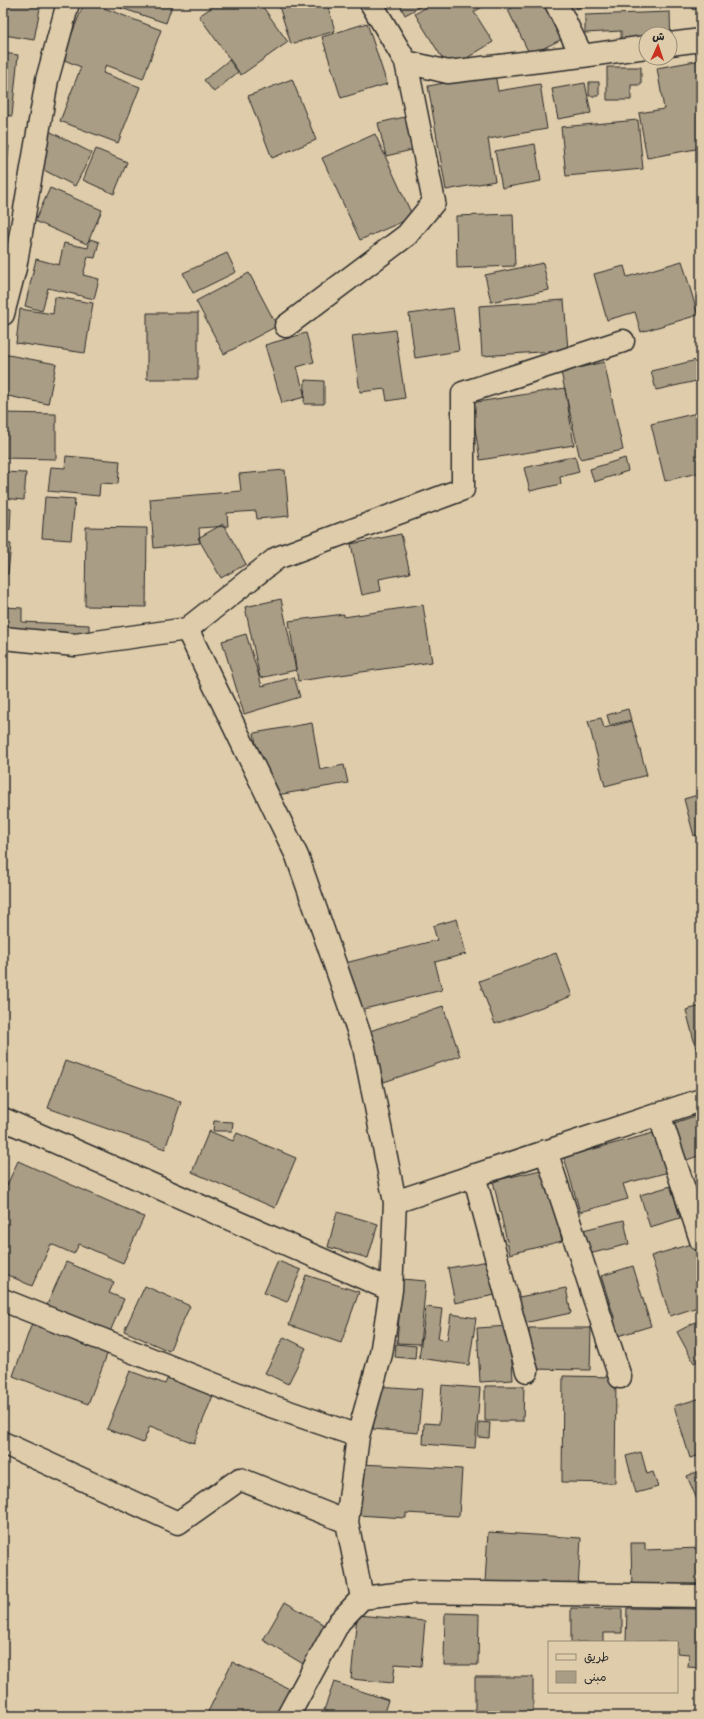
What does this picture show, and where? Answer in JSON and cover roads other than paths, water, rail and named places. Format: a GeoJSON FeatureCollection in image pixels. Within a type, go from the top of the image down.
{"type":"FeatureCollection","features":[{"type":"Feature","properties":{"kind":"street"},"geometry":{"type":"LineString","coordinates":[[3,314],[15,268],[47,80],[68,3]]}},
{"type":"Feature","properties":{"kind":"street"},"geometry":{"type":"LineString","coordinates":[[286,326],[407,235],[434,202],[406,62],[371,3]]}},
{"type":"Feature","properties":{"kind":"street"},"geometry":{"type":"LineString","coordinates":[[556,3],[582,56]]}},
{"type":"Feature","properties":{"kind":"street"},"geometry":{"type":"LineString","coordinates":[[678,43],[701,40]]}},
{"type":"Feature","properties":{"kind":"street"},"geometry":{"type":"LineString","coordinates":[[406,62],[448,72],[638,48]]}},
{"type":"Feature","properties":{"kind":"street"},"geometry":{"type":"LineString","coordinates":[[3,638],[75,645],[187,629],[276,558],[463,489],[463,393],[623,341]]}},
{"type":"Feature","properties":{"kind":"street"},"geometry":{"type":"LineString","coordinates":[[187,629],[297,856],[364,1047],[395,1202],[391,1290],[381,1354],[358,1436],[347,1522],[362,1598]]}},
{"type":"Feature","properties":{"kind":"street"},"geometry":{"type":"LineString","coordinates":[[395,1202],[701,1100]]}},
{"type":"Feature","properties":{"kind":"street"},"geometry":{"type":"LineString","coordinates":[[659,1114],[701,1240]]}},
{"type":"Feature","properties":{"kind":"street"},"geometry":{"type":"LineString","coordinates":[[3,1119],[391,1290]]}},
{"type":"Feature","properties":{"kind":"street"},"geometry":{"type":"LineString","coordinates":[[546,1151],[620,1377]]}},
{"type":"Feature","properties":{"kind":"street"},"geometry":{"type":"LineString","coordinates":[[474,1175],[527,1371]]}},
{"type":"Feature","properties":{"kind":"street"},"geometry":{"type":"LineString","coordinates":[[3,1300],[251,1399],[358,1436]]}},
{"type":"Feature","properties":{"kind":"street"},"geometry":{"type":"LineString","coordinates":[[3,1444],[178,1524],[240,1479],[347,1522]]}},
{"type":"Feature","properties":{"kind":"street"},"geometry":{"type":"LineString","coordinates":[[288,1716],[339,1622],[362,1598],[413,1592],[701,1596]]}}]}
